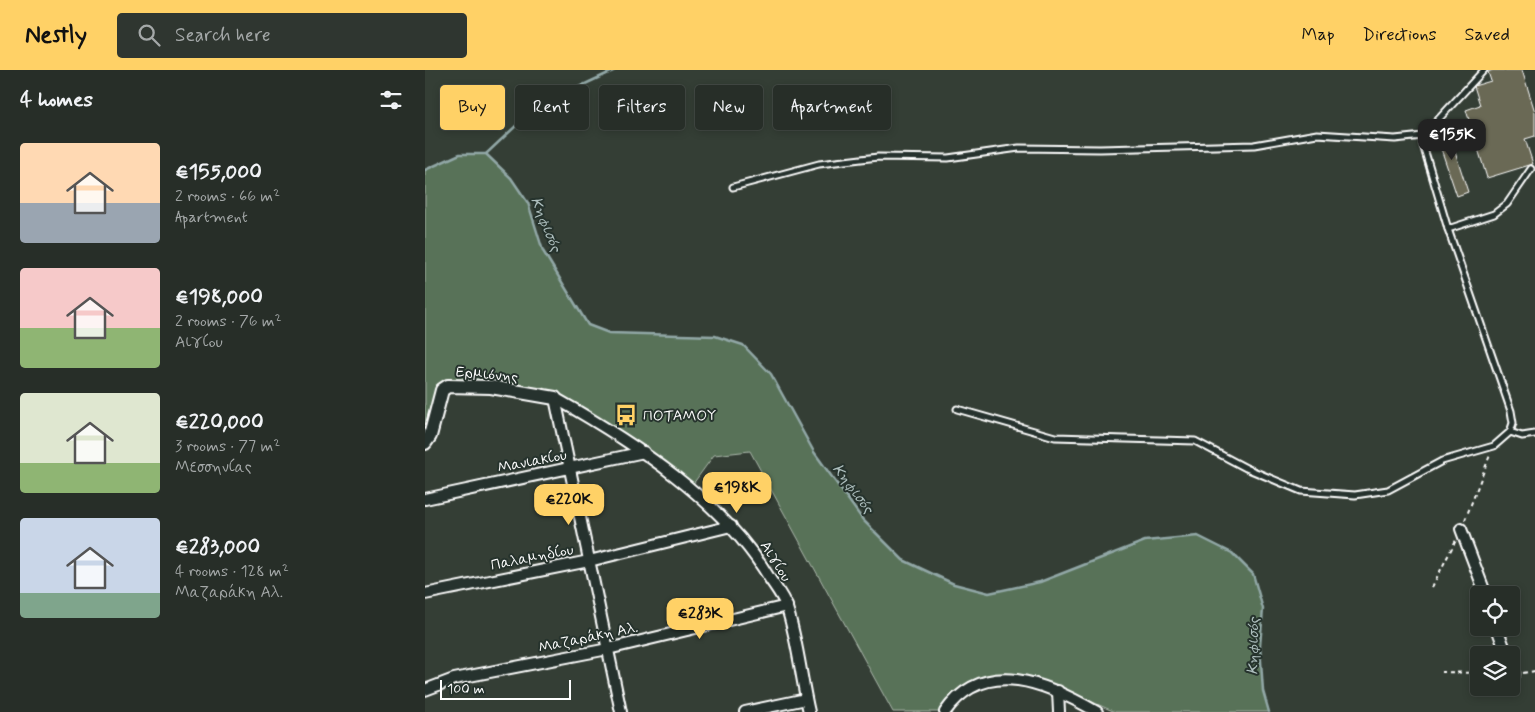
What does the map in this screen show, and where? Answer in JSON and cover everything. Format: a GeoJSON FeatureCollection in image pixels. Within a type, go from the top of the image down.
{"type":"FeatureCollection","features":[{"type":"Feature","properties":{"kind":"street","name":"Ερμιόνης"},"geometry":{"type":"LineString","coordinates":[[425,443],[430,436],[442,390],[448,386],[499,388],[555,398]]}},
{"type":"Feature","properties":{"kind":"street","name":"Αιγίου"},"geometry":{"type":"LineString","coordinates":[[555,398],[601,424],[644,452],[731,526],[760,561],[787,606],[809,712]]}},
{"type":"Feature","properties":{"kind":"street"},"geometry":{"type":"LineString","coordinates":[[555,398],[621,712]]}},
{"type":"Feature","properties":{"kind":"street","name":"Μανιακίου"},"geometry":{"type":"LineString","coordinates":[[425,499],[644,452]]}},
{"type":"Feature","properties":{"kind":"street","name":"Παλαμηδίου"},"geometry":{"type":"LineString","coordinates":[[425,594],[589,561],[731,526]]}},
{"type":"Feature","properties":{"kind":"street"},"geometry":{"type":"LineString","coordinates":[[1461,529],[1483,586]]}},
{"type":"Feature","properties":{"kind":"street","name":"Μαζαράκη Αλ."},"geometry":{"type":"LineString","coordinates":[[425,690],[454,679],[608,649],[787,606]]}},
{"type":"Feature","properties":{"kind":"street"},"geometry":{"type":"LineString","coordinates":[[945,712],[967,690],[1004,679],[1018,678],[1039,683],[1097,712]]}},
{"type":"Feature","properties":{"kind":"street"},"geometry":{"type":"LineString","coordinates":[[1058,692],[1059,712]]}},
{"type":"Feature","properties":{"kind":"street"},"geometry":{"type":"LineString","coordinates":[[745,712],[806,699]]}},
{"type":"Feature","properties":{"kind":"lane"},"geometry":{"type":"LineString","coordinates":[[733,187],[819,164],[878,157],[948,158],[1019,148],[1099,149],[1254,145],[1317,134],[1395,139],[1423,136],[1484,70]]}},
{"type":"Feature","properties":{"kind":"lane"},"geometry":{"type":"LineString","coordinates":[[957,409],[1055,437],[1195,441],[1246,468],[1301,491],[1327,494],[1355,495],[1388,490],[1442,461],[1494,446],[1511,432],[1513,422],[1511,411],[1448,229],[1429,168],[1423,136]]}},
{"type":"Feature","properties":{"kind":"lane"},"geometry":{"type":"LineString","coordinates":[[1448,229],[1495,214],[1507,204],[1531,169]]}},
{"type":"Feature","properties":{"kind":"lane"},"geometry":{"type":"LineString","coordinates":[[1511,432],[1522,436],[1535,434]]}},
{"type":"Feature","properties":{"kind":"path"},"geometry":{"type":"LineString","coordinates":[[1432,587],[1461,529],[1494,446]]}},
{"type":"Feature","properties":{"kind":"path"},"geometry":{"type":"LineString","coordinates":[[1441,672],[1470,673]]}},
{"type":"Feature","properties":{"kind":"green space"},"geometry":{"type":"Polygon","coordinates":[[[460,154],[486,154],[511,178],[528,203],[543,251],[588,325],[609,333],[715,336],[743,345],[771,374],[814,452],[863,520],[903,560],[954,584],[989,593],[1040,582],[1145,541],[1198,536],[1232,553],[1253,574],[1263,609],[1260,646],[1263,691],[1269,712],[1115,712],[1050,683],[1018,675],[972,685],[954,694],[942,712],[893,712],[750,451],[714,455],[690,488],[553,394],[449,382],[425,440],[425,170],[460,154]]]}},
{"type":"Feature","properties":{"kind":"building"},"geometry":{"type":"Polygon","coordinates":[[[1493,70],[1522,70],[1535,112],[1535,136],[1525,139],[1533,164],[1487,178],[1466,110],[1480,105],[1474,86],[1491,81],[1488,72],[1493,70]]]}},
{"type":"Feature","properties":{"kind":"building"},"geometry":{"type":"Polygon","coordinates":[[[1447,127],[1468,192],[1457,196],[1435,131],[1447,127]]]}},
{"type":"Feature","properties":{"kind":"waterway"},"geometry":{"type":"LineString","coordinates":[[486,154],[536,107],[615,70]]}},
{"type":"Feature","properties":{"kind":"waterway","name":"Κηφισός"},"geometry":{"type":"LineString","coordinates":[[425,170],[460,154],[486,154],[511,178],[528,203],[543,251],[588,325],[609,333],[715,336],[743,345],[771,374],[814,452],[863,520],[903,560],[954,584],[989,593],[1040,582],[1145,541],[1198,536],[1232,553],[1253,574],[1263,609],[1260,646],[1263,691],[1269,712]]}},
{"type":"Feature","properties":{"kind":"place","name":"ΠΟΤΑΜΟΥ"},"geometry":{"type":"Point","coordinates":[626,415]}}]}
